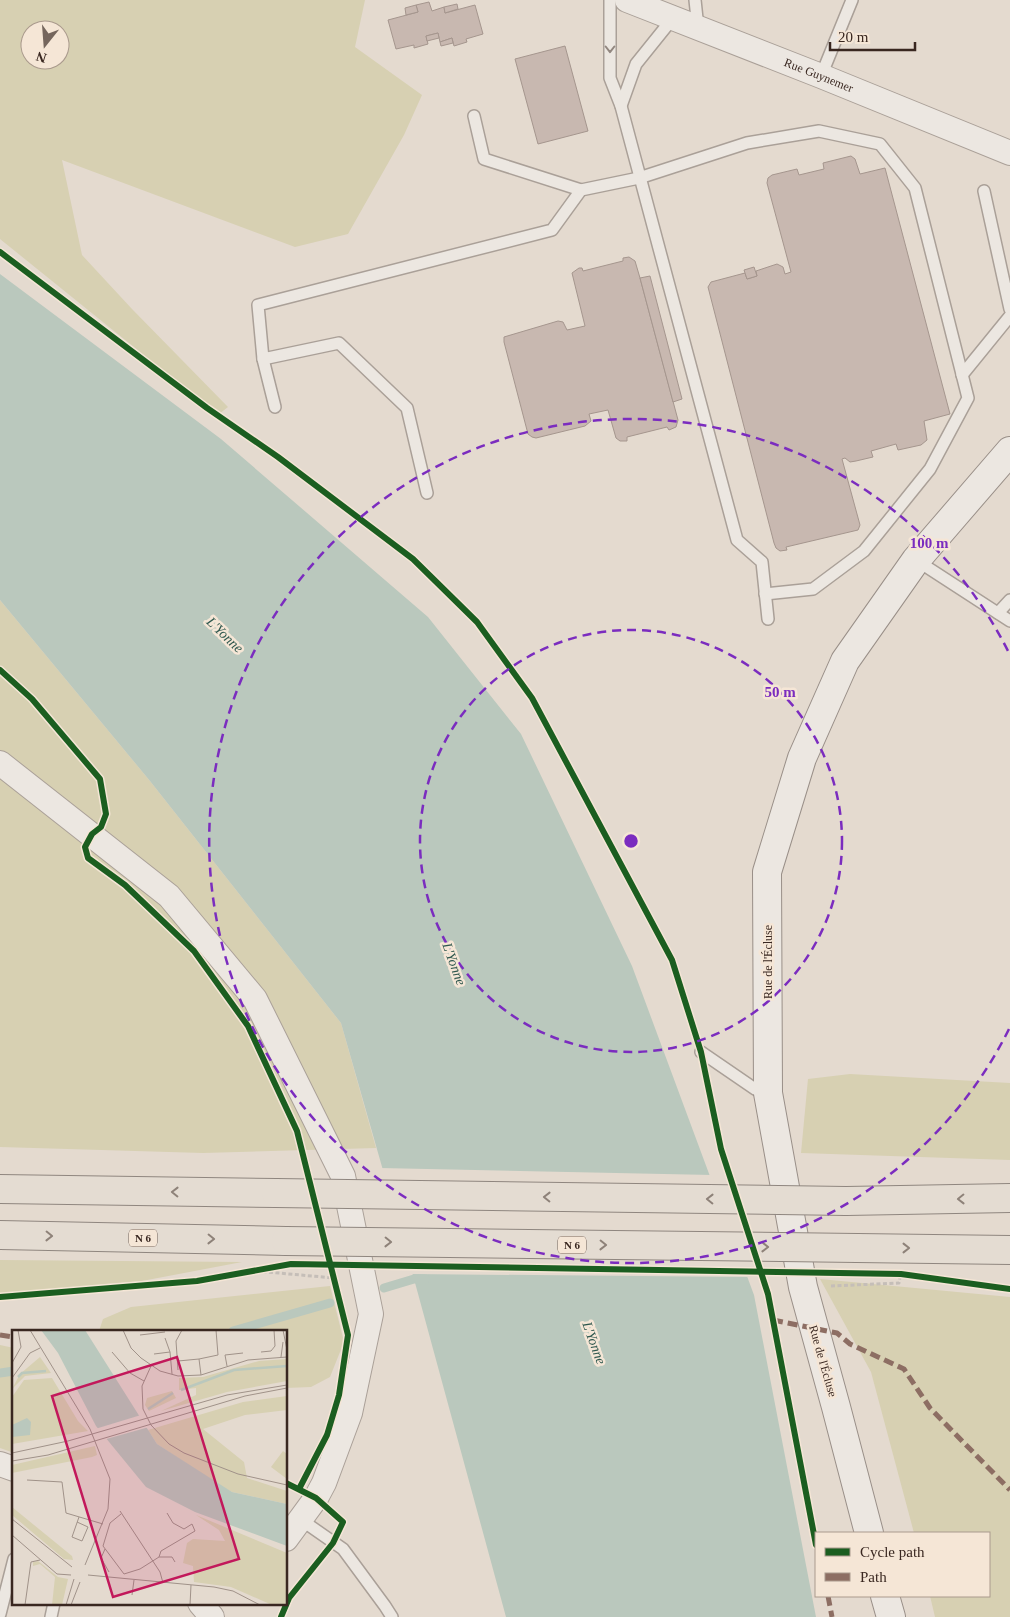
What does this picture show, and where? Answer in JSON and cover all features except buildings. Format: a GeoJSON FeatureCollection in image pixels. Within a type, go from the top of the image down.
{"type":"FeatureCollection","features":[{"type":"Feature","properties":{"kind":"main road"},"geometry":{"type":"LineString","coordinates":[[0,1189],[846,1201],[1010,1198]]}},
{"type":"Feature","properties":{"kind":"main road","name":"N 6"},"geometry":{"type":"LineString","coordinates":[[0,1235],[286,1241],[1002,1250]]}},
{"type":"Feature","properties":{"kind":"street","name":"Rue Guynemer"},"geometry":{"type":"LineString","coordinates":[[627,0],[1010,153]]}},
{"type":"Feature","properties":{"kind":"street","name":"Rue de l'Écluse"},"geometry":{"type":"LineString","coordinates":[[869,1532],[803,1287],[768,1093],[767,872],[802,758],[845,661],[916,560],[1010,451]]}},
{"type":"Feature","properties":{"kind":"street"},"geometry":{"type":"LineString","coordinates":[[0,763],[168,896],[255,998],[342,1176],[372,1314],[350,1413],[324,1483],[316,1498],[288,1536]]}},
{"type":"Feature","properties":{"kind":"street"},"geometry":{"type":"LineString","coordinates":[[0,1464],[12,1468]]}},
{"type":"Feature","properties":{"kind":"street"},"geometry":{"type":"LineString","coordinates":[[886,1597],[891,1617]]}},
{"type":"Feature","properties":{"kind":"lane"},"geometry":{"type":"LineString","coordinates":[[610,0],[610,78],[621,106],[737,540],[762,562],[768,619]]}},
{"type":"Feature","properties":{"kind":"lane"},"geometry":{"type":"LineString","coordinates":[[695,0],[698,28]]}},
{"type":"Feature","properties":{"kind":"lane"},"geometry":{"type":"LineString","coordinates":[[821,76],[852,0]]}},
{"type":"Feature","properties":{"kind":"lane"},"geometry":{"type":"LineString","coordinates":[[621,106],[636,64],[673,18]]}},
{"type":"Feature","properties":{"kind":"lane"},"geometry":{"type":"LineString","coordinates":[[474,116],[484,159],[581,190],[639,178],[747,143],[819,131],[880,144],[915,188],[968,398],[930,469],[864,551],[813,589],[765,594]]}},
{"type":"Feature","properties":{"kind":"lane"},"geometry":{"type":"LineString","coordinates":[[275,407],[263,359],[258,305],[552,230],[581,190]]}},
{"type":"Feature","properties":{"kind":"lane"},"geometry":{"type":"LineString","coordinates":[[984,191],[1010,309]]}},
{"type":"Feature","properties":{"kind":"lane"},"geometry":{"type":"LineString","coordinates":[[962,375],[1010,316]]}},
{"type":"Feature","properties":{"kind":"lane"},"geometry":{"type":"LineString","coordinates":[[263,359],[339,343],[407,408],[427,493]]}},
{"type":"Feature","properties":{"kind":"lane"},"geometry":{"type":"LineString","coordinates":[[916,560],[1010,621]]}},
{"type":"Feature","properties":{"kind":"lane"},"geometry":{"type":"LineString","coordinates":[[998,614],[1010,600]]}},
{"type":"Feature","properties":{"kind":"lane"},"geometry":{"type":"LineString","coordinates":[[700,1052],[755,1089],[768,1093]]}},
{"type":"Feature","properties":{"kind":"lane"},"geometry":{"type":"LineString","coordinates":[[300,1519],[343,1550],[392,1617]]}},
{"type":"Feature","properties":{"kind":"lane"},"geometry":{"type":"LineString","coordinates":[[0,1614],[3,1590],[12,1565]]}},
{"type":"Feature","properties":{"kind":"lane"},"geometry":{"type":"LineString","coordinates":[[51,1617],[54,1604]]}},
{"type":"Feature","properties":{"kind":"path"},"geometry":{"type":"LineString","coordinates":[[253,1270],[334,1278]]}},
{"type":"Feature","properties":{"kind":"path"},"geometry":{"type":"LineString","coordinates":[[803,1287],[899,1283],[901,1274]]}},
{"type":"Feature","properties":{"kind":"shaded area"},"geometry":{"type":"Polygon","coordinates":[[[0,0],[365,0],[355,47],[422,95],[404,135],[348,234],[295,247],[62,160],[82,255],[228,407],[219,414],[0,239],[0,0]]]}},
{"type":"Feature","properties":{"kind":"shaded area"},"geometry":{"type":"Polygon","coordinates":[[[0,600],[150,781],[341,1023],[376,1148],[203,1153],[0,1147],[0,600]]]}},
{"type":"Feature","properties":{"kind":"shaded area"},"geometry":{"type":"Polygon","coordinates":[[[850,1074],[1010,1083],[1010,1160],[801,1153],[808,1079],[850,1074]]]}},
{"type":"Feature","properties":{"kind":"shaded area"},"geometry":{"type":"Polygon","coordinates":[[[0,1260],[242,1262],[142,1281],[0,1294],[0,1260]]]}},
{"type":"Feature","properties":{"kind":"shaded area"},"geometry":{"type":"Polygon","coordinates":[[[820,1279],[1010,1297],[1010,1617],[935,1617],[930,1597],[990,1597],[990,1532],[914,1532],[871,1372],[820,1279]]]}},
{"type":"Feature","properties":{"kind":"shaded area"},"geometry":{"type":"Polygon","coordinates":[[[330,1286],[344,1342],[330,1377],[311,1387],[288,1388],[288,1330],[99,1330],[103,1319],[131,1307],[330,1286]]]}},
{"type":"Feature","properties":{"kind":"shaded area"},"geometry":{"type":"Polygon","coordinates":[[[0,1345],[12,1348],[12,1452],[0,1448],[0,1345]]]}},
{"type":"Feature","properties":{"kind":"water","name":"L'Yonne"},"geometry":{"type":"Polygon","coordinates":[[[0,274],[221,439],[428,617],[521,734],[632,966],[754,1295],[816,1617],[506,1617],[414,1279],[341,1023],[150,781],[0,600],[0,274]]]}},
{"type":"Feature","properties":{"kind":"pier"},"geometry":{"type":"Polygon","coordinates":[[[380,1168],[712,1175],[750,1277],[410,1274],[380,1168]]]}},
{"type":"Feature","properties":{"kind":"waterway"},"geometry":{"type":"LineString","coordinates":[[384,1288],[414,1279],[425,1279]]}},
{"type":"Feature","properties":{"kind":"waterway"},"geometry":{"type":"LineString","coordinates":[[236,1330],[330,1303]]}},
{"type":"Feature","properties":{"kind":"waterway"},"geometry":{"type":"LineString","coordinates":[[0,1373],[12,1371]]}},
{"type":"Feature","properties":{"kind":"marked path"},"geometry":{"type":"LineString","coordinates":[[773,1320],[837,1333],[850,1344],[904,1369],[930,1408],[1010,1490]]}},
{"type":"Feature","properties":{"kind":"marked path"},"geometry":{"type":"LineString","coordinates":[[0,1335],[12,1337]]}},
{"type":"Feature","properties":{"kind":"marked path"},"geometry":{"type":"LineString","coordinates":[[828,1597],[832,1617]]}},
{"type":"Feature","properties":{"kind":"cycle path"},"geometry":{"type":"LineString","coordinates":[[0,252],[207,408],[278,457],[413,559],[477,622],[532,698],[672,960],[701,1052],[721,1149],[768,1294],[815,1540]]}},
{"type":"Feature","properties":{"kind":"cycle path"},"geometry":{"type":"LineString","coordinates":[[0,670],[32,699],[100,779],[106,814],[101,827],[92,834],[85,847],[88,858],[125,885],[194,951],[248,1026],[297,1131],[348,1335],[339,1395],[327,1435],[299,1489]]}},
{"type":"Feature","properties":{"kind":"cycle path"},"geometry":{"type":"LineString","coordinates":[[0,1297],[197,1281],[291,1264],[901,1274],[1010,1289]]}},
{"type":"Feature","properties":{"kind":"cycle path"},"geometry":{"type":"LineString","coordinates":[[288,1484],[316,1498],[343,1522],[333,1543],[288,1600]]}},
{"type":"Feature","properties":{"kind":"cycle path"},"geometry":{"type":"LineString","coordinates":[[281,1617],[286,1604]]}}]}
